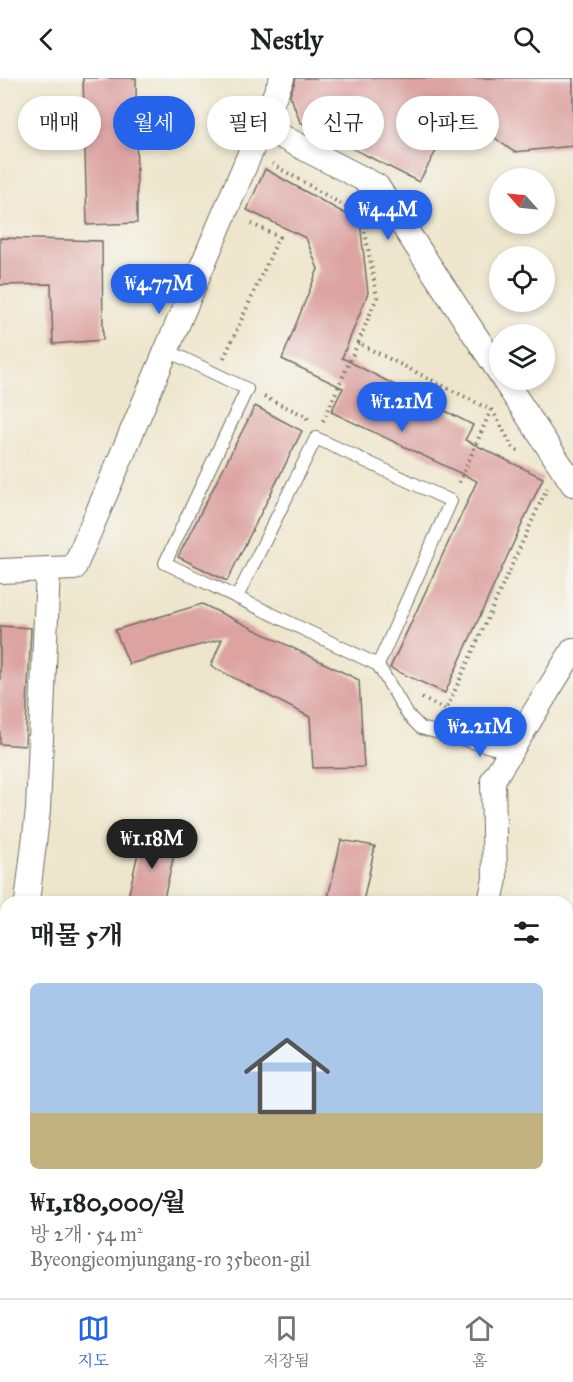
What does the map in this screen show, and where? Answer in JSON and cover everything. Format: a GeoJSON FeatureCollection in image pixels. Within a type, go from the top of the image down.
{"type":"FeatureCollection","features":[{"type":"Feature","properties":{"kind":"street"},"geometry":{"type":"LineString","coordinates":[[274,96],[282,78]]}},
{"type":"Feature","properties":{"kind":"street"},"geometry":{"type":"LineString","coordinates":[[290,141],[376,186],[489,356]]}},
{"type":"Feature","properties":{"kind":"street"},"geometry":{"type":"LineString","coordinates":[[0,572],[74,568],[251,150]]}},
{"type":"Feature","properties":{"kind":"street"},"geometry":{"type":"LineString","coordinates":[[511,390],[573,484]]}},
{"type":"Feature","properties":{"kind":"street"},"geometry":{"type":"LineString","coordinates":[[28,896],[38,810],[48,569]]}},
{"type":"Feature","properties":{"kind":"street"},"geometry":{"type":"LineString","coordinates":[[491,896],[495,879],[493,780],[508,752],[573,650]]}},
{"type":"Feature","properties":{"kind":"lane"},"geometry":{"type":"LineString","coordinates":[[166,350],[247,389],[165,563],[378,665],[408,716],[421,728],[508,752]]}},
{"type":"Feature","properties":{"kind":"lane"},"geometry":{"type":"LineString","coordinates":[[237,597],[316,438],[451,501],[378,665]]}},
{"type":"Feature","properties":{"kind":"path"},"geometry":{"type":"LineString","coordinates":[[265,159],[362,216],[377,297],[316,438]]}},
{"type":"Feature","properties":{"kind":"path"},"geometry":{"type":"LineString","coordinates":[[223,359],[279,237],[239,218]]}},
{"type":"Feature","properties":{"kind":"path"},"geometry":{"type":"LineString","coordinates":[[358,343],[491,410],[513,448],[531,458]]}},
{"type":"Feature","properties":{"kind":"path"},"geometry":{"type":"LineString","coordinates":[[247,389],[306,416],[316,438]]}},
{"type":"Feature","properties":{"kind":"path"},"geometry":{"type":"LineString","coordinates":[[451,501],[491,410]]}},
{"type":"Feature","properties":{"kind":"path"},"geometry":{"type":"LineString","coordinates":[[387,681],[446,710],[548,484]]}},
{"type":"Feature","properties":{"kind":"building"},"geometry":{"type":"Polygon","coordinates":[[[83,78],[136,78],[136,96],[113,96],[113,150],[136,150],[137,223],[87,225],[85,150],[101,150],[101,96],[83,96],[83,78]]]}},
{"type":"Feature","properties":{"kind":"building"},"geometry":{"type":"Polygon","coordinates":[[[296,78],[573,78],[573,146],[514,152],[499,141],[499,96],[396,96],[396,150],[437,150],[419,182],[356,150],[384,150],[384,96],[302,96],[302,123],[290,95],[296,78]]]}},
{"type":"Feature","properties":{"kind":"building"},"geometry":{"type":"Polygon","coordinates":[[[265,169],[360,222],[368,293],[342,358],[473,425],[465,440],[543,478],[445,693],[390,668],[477,481],[331,412],[343,388],[282,359],[318,269],[306,238],[247,210],[265,169]]]}},
{"type":"Feature","properties":{"kind":"building"},"geometry":{"type":"Polygon","coordinates":[[[0,238],[102,241],[103,340],[53,344],[51,284],[0,285],[0,238]]]}},
{"type":"Feature","properties":{"kind":"building"},"geometry":{"type":"Polygon","coordinates":[[[255,406],[302,431],[227,581],[178,557],[255,406]]]}},
{"type":"Feature","properties":{"kind":"building"},"geometry":{"type":"Polygon","coordinates":[[[202,604],[359,680],[364,767],[313,768],[310,717],[211,666],[222,639],[129,664],[115,630],[202,604]]]}},
{"type":"Feature","properties":{"kind":"building"},"geometry":{"type":"Polygon","coordinates":[[[0,626],[31,628],[25,746],[0,744],[0,626]]]}},
{"type":"Feature","properties":{"kind":"building"},"geometry":{"type":"Polygon","coordinates":[[[142,835],[177,842],[164,896],[128,896],[142,835]]]}},
{"type":"Feature","properties":{"kind":"building"},"geometry":{"type":"Polygon","coordinates":[[[341,840],[375,846],[364,896],[328,896],[341,840]]]}}]}
